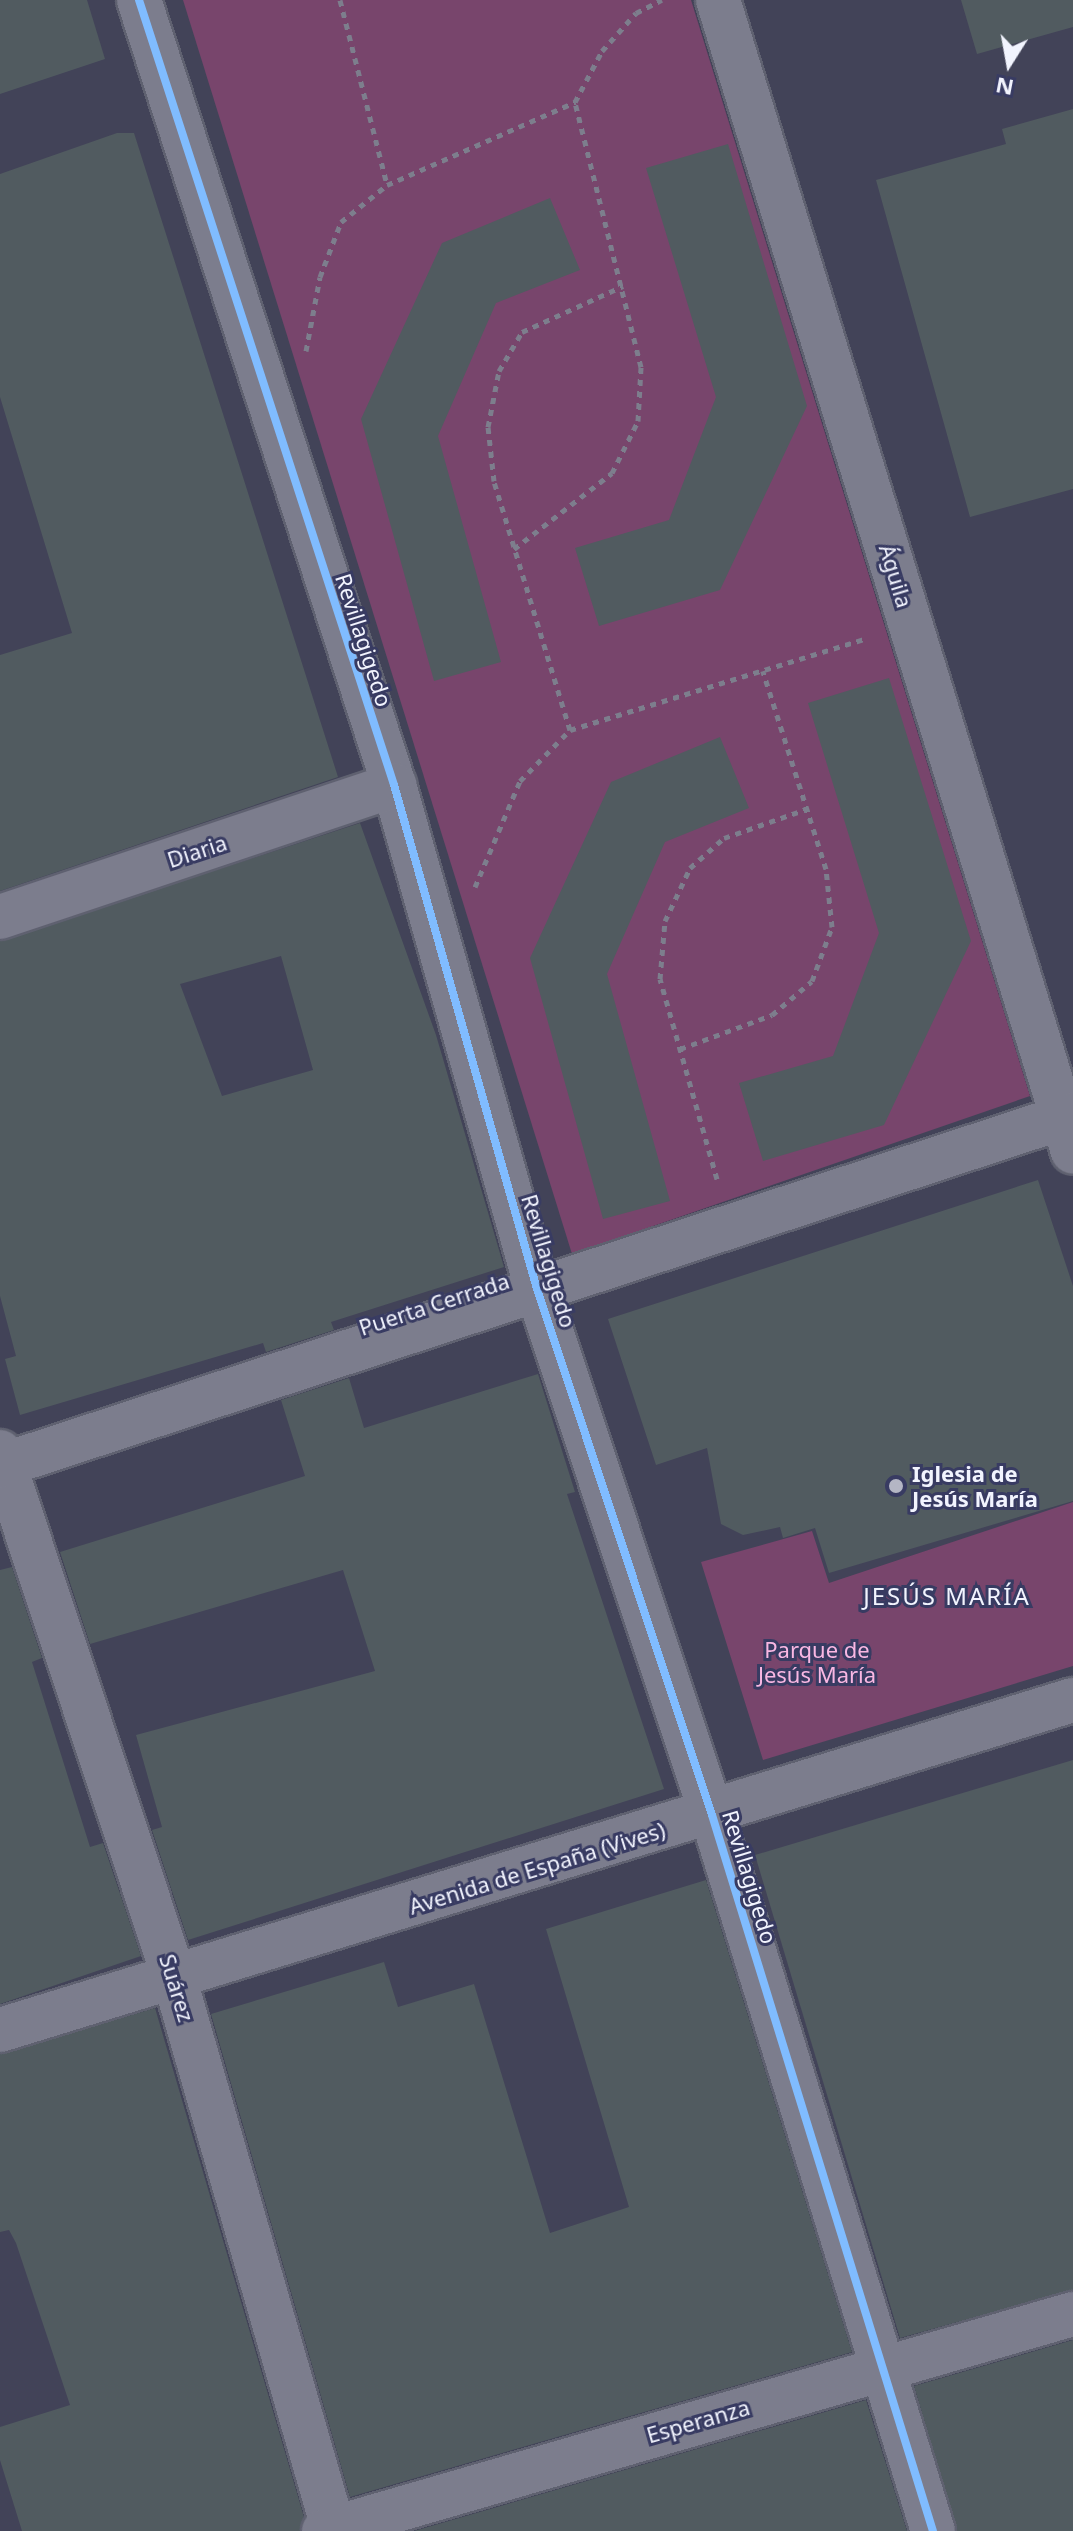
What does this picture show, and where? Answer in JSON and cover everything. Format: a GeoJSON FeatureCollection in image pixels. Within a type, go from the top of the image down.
{"type":"FeatureCollection","features":[{"type":"Feature","properties":{"kind":"street","name":"Revillagigedo"},"geometry":{"type":"LineString","coordinates":[[139,0],[394,785],[537,1289],[712,1815],[933,2531]]}},
{"type":"Feature","properties":{"kind":"street","name":"Águila"},"geometry":{"type":"LineString","coordinates":[[718,0],[1070,1128]]}},
{"type":"Feature","properties":{"kind":"street","name":"Diaria"},"geometry":{"type":"LineString","coordinates":[[0,917],[394,785]]}},
{"type":"Feature","properties":{"kind":"street","name":"Puerta Cerrada"},"geometry":{"type":"LineString","coordinates":[[1,1461],[730,1226],[1070,1128]]}},
{"type":"Feature","properties":{"kind":"street","name":"Suárez"},"geometry":{"type":"LineString","coordinates":[[1,1461],[174,1977],[330,2530]]}},
{"type":"Feature","properties":{"kind":"street","name":"Avenida de España (Vives)"},"geometry":{"type":"LineString","coordinates":[[0,2030],[712,1815],[1073,1700]]}},
{"type":"Feature","properties":{"kind":"street","name":"Esperanza"},"geometry":{"type":"LineString","coordinates":[[330,2530],[884,2366],[1073,2314]]}},
{"type":"Feature","properties":{"kind":"path"},"geometry":{"type":"LineString","coordinates":[[340,0],[387,185]]}},
{"type":"Feature","properties":{"kind":"path"},"geometry":{"type":"LineString","coordinates":[[305,359],[320,277],[341,222],[387,185],[575,102],[602,51],[636,13],[662,0]]}},
{"type":"Feature","properties":{"kind":"path"},"geometry":{"type":"LineString","coordinates":[[514,549],[612,473],[638,421],[641,367],[575,102]]}},
{"type":"Feature","properties":{"kind":"path"},"geometry":{"type":"LineString","coordinates":[[570,730],[514,549],[488,427],[499,371],[522,332],[623,286]]}},
{"type":"Feature","properties":{"kind":"path"},"geometry":{"type":"LineString","coordinates":[[472,897],[492,833],[520,781],[570,730],[910,623]]}},
{"type":"Feature","properties":{"kind":"path"},"geometry":{"type":"LineString","coordinates":[[680,1049],[772,1015],[812,981],[832,927],[826,869],[763,671]]}},
{"type":"Feature","properties":{"kind":"path"},"geometry":{"type":"LineString","coordinates":[[730,1226],[660,979],[665,921],[690,868],[724,838],[807,809]]}},
{"type":"Feature","properties":{"kind":"green space"},"geometry":{"type":"Polygon","coordinates":[[[183,0],[691,0],[1030,1096],[572,1254],[183,0]]]}},
{"type":"Feature","properties":{"kind":"green space","name":"Parque de Jesús María"},"geometry":{"type":"Polygon","coordinates":[[[1073,1502],[1073,1666],[763,1760],[701,1562],[812,1531],[829,1583],[1073,1502]]]}},
{"type":"Feature","properties":{"kind":"building"},"geometry":{"type":"Polygon","coordinates":[[[0,0],[87,0],[105,59],[0,94],[0,0]]]}},
{"type":"Feature","properties":{"kind":"building"},"geometry":{"type":"Polygon","coordinates":[[[961,0],[1073,0],[1073,27],[977,54],[961,0]]]}},
{"type":"Feature","properties":{"kind":"building"},"geometry":{"type":"Polygon","coordinates":[[[1073,109],[1073,489],[970,517],[876,180],[1006,144],[1002,129],[1073,109]]]}},
{"type":"Feature","properties":{"kind":"building"},"geometry":{"type":"Polygon","coordinates":[[[117,133],[134,133],[338,777],[0,891],[0,655],[72,633],[0,397],[0,174],[117,133]]]}},
{"type":"Feature","properties":{"kind":"building"},"geometry":{"type":"Polygon","coordinates":[[[728,144],[807,406],[720,590],[599,626],[575,548],[669,520],[716,397],[646,168],[728,144]]]}},
{"type":"Feature","properties":{"kind":"building"},"geometry":{"type":"Polygon","coordinates":[[[550,198],[580,270],[496,303],[438,436],[501,662],[434,681],[361,419],[442,243],[550,198]]]}},
{"type":"Feature","properties":{"kind":"building"},"geometry":{"type":"Polygon","coordinates":[[[889,678],[971,941],[884,1125],[763,1161],[739,1083],[833,1056],[879,933],[808,703],[889,678]]]}},
{"type":"Feature","properties":{"kind":"building"},"geometry":{"type":"Polygon","coordinates":[[[720,737],[749,808],[665,842],[607,974],[670,1201],[603,1219],[530,958],[611,782],[720,737]]]}},
{"type":"Feature","properties":{"kind":"building"},"geometry":{"type":"Polygon","coordinates":[[[360,823],[436,1035],[504,1267],[331,1322],[334,1330],[266,1352],[263,1343],[20,1415],[5,1359],[16,1356],[0,1296],[0,941],[360,823]],[[281,956],[180,984],[222,1096],[313,1070],[281,956]]]}},
{"type":"Feature","properties":{"kind":"building"},"geometry":{"type":"Polygon","coordinates":[[[1038,1180],[1073,1286],[1073,1501],[829,1573],[815,1528],[783,1538],[780,1527],[743,1535],[721,1524],[707,1448],[656,1465],[608,1319],[1038,1180]]]}},
{"type":"Feature","properties":{"kind":"building"},"geometry":{"type":"Polygon","coordinates":[[[538,1374],[575,1492],[567,1494],[664,1789],[188,1940],[152,1830],[162,1827],[136,1735],[375,1671],[343,1570],[90,1644],[60,1552],[305,1476],[281,1400],[349,1378],[364,1428],[538,1374]]]}},
{"type":"Feature","properties":{"kind":"building"},"geometry":{"type":"Polygon","coordinates":[[[12,1567],[42,1658],[32,1662],[90,1847],[103,1843],[141,1956],[0,2004],[0,1570],[12,1567]]]}},
{"type":"Feature","properties":{"kind":"building"},"geometry":{"type":"Polygon","coordinates":[[[1073,1760],[1073,2290],[900,2338],[755,1855],[1073,1760]]]}},
{"type":"Feature","properties":{"kind":"building"},"geometry":{"type":"Polygon","coordinates":[[[706,1880],[852,2352],[350,2497],[211,2014],[384,1962],[398,2007],[474,1984],[550,2233],[629,2207],[546,1929],[706,1880]]]}},
{"type":"Feature","properties":{"kind":"building"},"geometry":{"type":"Polygon","coordinates":[[[155,2008],[304,2517],[300,2531],[22,2531],[0,2460],[0,2427],[70,2405],[16,2243],[9,2230],[0,2232],[0,2054],[155,2008]]]}},
{"type":"Feature","properties":{"kind":"building"},"geometry":{"type":"Polygon","coordinates":[[[1073,2340],[1073,2531],[957,2531],[914,2386],[1073,2340]]]}},
{"type":"Feature","properties":{"kind":"building"},"geometry":{"type":"Polygon","coordinates":[[[866,2400],[907,2531],[414,2531],[866,2400]]]}},
{"type":"Feature","properties":{"kind":"cycle path"},"geometry":{"type":"LineString","coordinates":[[139,0],[394,785],[537,1289],[712,1815],[933,2531]]}},
{"type":"Feature","properties":{"kind":"place","name":"Iglesia de Jesús María"},"geometry":{"type":"Point","coordinates":[896,1486]}},
{"type":"Feature","properties":{"kind":"district","name":"JESÚS MARÍA"},"geometry":{"type":"Point","coordinates":[947,1596]}}]}
